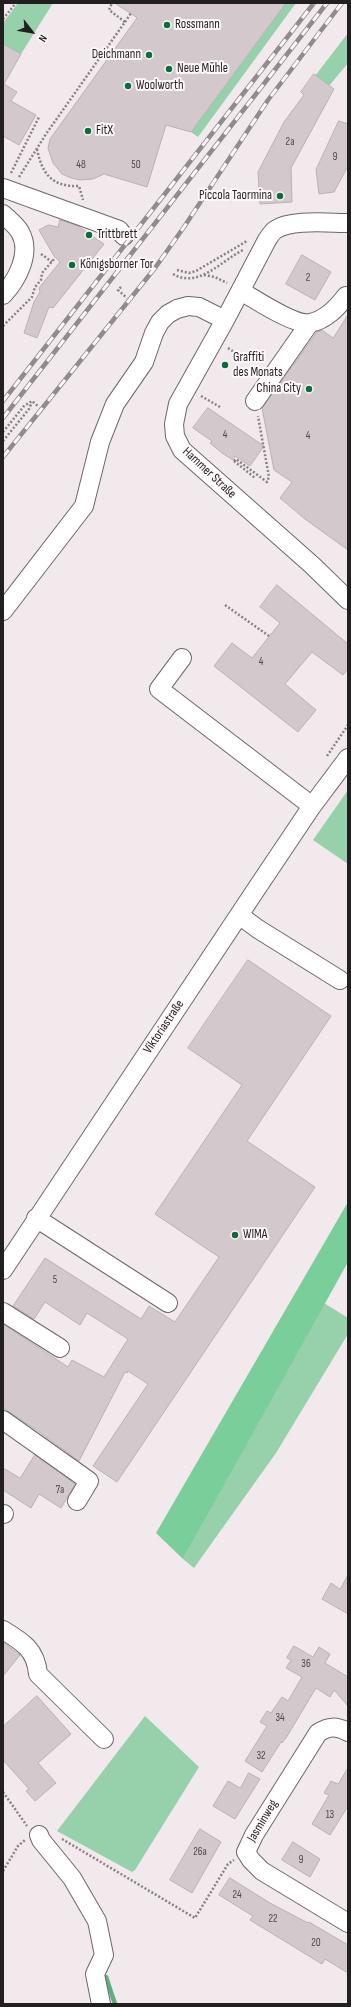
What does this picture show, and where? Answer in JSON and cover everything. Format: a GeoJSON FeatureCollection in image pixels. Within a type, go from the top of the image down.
{"type":"FeatureCollection","features":[{"type":"Feature","properties":{"kind":"street"},"geometry":{"type":"LineString","coordinates":[[6,189],[119,230],[124,236]]}},
{"type":"Feature","properties":{"kind":"street"},"geometry":{"type":"LineString","coordinates":[[3,214],[21,233],[24,244],[23,260],[18,275],[6,292]]}},
{"type":"Feature","properties":{"kind":"street","name":"Hammer Straße"},"geometry":{"type":"LineString","coordinates":[[348,223],[300,224],[275,230],[267,240],[241,291],[178,404],[174,424],[178,443],[182,450],[307,560],[348,600]]}},
{"type":"Feature","properties":{"kind":"street"},"geometry":{"type":"LineString","coordinates":[[241,291],[288,318],[309,324]]}},
{"type":"Feature","properties":{"kind":"street"},"geometry":{"type":"LineString","coordinates":[[255,401],[309,324],[337,309],[346,296],[348,297]]}},
{"type":"Feature","properties":{"kind":"street"},"geometry":{"type":"LineString","coordinates":[[3,611],[84,506],[100,442],[115,404],[139,372],[160,322],[177,308],[188,306],[199,307],[225,320]]}},
{"type":"Feature","properties":{"kind":"street"},"geometry":{"type":"LineString","coordinates":[[182,658],[159,688],[312,806]]}},
{"type":"Feature","properties":{"kind":"street","name":"Viktoriastraße"},"geometry":{"type":"LineString","coordinates":[[327,786],[348,744]]}},
{"type":"Feature","properties":{"kind":"street","name":"Viktoriastraße"},"geometry":{"type":"LineString","coordinates":[[3,1270],[36,1218],[239,914],[312,806],[348,758]]}},
{"type":"Feature","properties":{"kind":"street"},"geometry":{"type":"LineString","coordinates":[[239,914],[258,929],[340,980]]}},
{"type":"Feature","properties":{"kind":"street"},"geometry":{"type":"LineString","coordinates":[[36,1218],[168,1303]]}},
{"type":"Feature","properties":{"kind":"street"},"geometry":{"type":"LineString","coordinates":[[3,1312],[60,1348]]}},
{"type":"Feature","properties":{"kind":"street"},"geometry":{"type":"LineString","coordinates":[[3,1420],[89,1481],[78,1501]]}},
{"type":"Feature","properties":{"kind":"street"},"geometry":{"type":"LineString","coordinates":[[3,1630],[31,1652],[36,1660],[38,1674],[104,1739]]}},
{"type":"Feature","properties":{"kind":"street","name":"Jasminweg"},"geometry":{"type":"LineString","coordinates":[[348,1732],[340,1728],[328,1726],[318,1733],[254,1835],[246,1852],[251,1860],[262,1871],[348,1923]]}},
{"type":"Feature","properties":{"kind":"street"},"geometry":{"type":"LineString","coordinates":[[36,1835],[72,1878],[97,1921],[104,1955],[95,1974],[101,2004]]}},
{"type":"Feature","properties":{"kind":"path"},"geometry":{"type":"LineString","coordinates":[[3,19],[16,3]]}},
{"type":"Feature","properties":{"kind":"path"},"geometry":{"type":"LineString","coordinates":[[112,3],[109,10],[125,22]]}},
{"type":"Feature","properties":{"kind":"path"},"geometry":{"type":"LineString","coordinates":[[6,189],[37,148],[131,13]]}},
{"type":"Feature","properties":{"kind":"path"},"geometry":{"type":"LineString","coordinates":[[6,189],[39,117]]}},
{"type":"Feature","properties":{"kind":"path"},"geometry":{"type":"LineString","coordinates":[[37,148],[40,165],[45,173],[54,180],[65,185],[79,186]]}},
{"type":"Feature","properties":{"kind":"path"},"geometry":{"type":"LineString","coordinates":[[173,274],[186,279],[203,275],[231,256],[246,248],[247,241],[196,271],[189,273],[177,270]]}},
{"type":"Feature","properties":{"kind":"path"},"geometry":{"type":"LineString","coordinates":[[40,253],[52,262]]}},
{"type":"Feature","properties":{"kind":"path"},"geometry":{"type":"LineString","coordinates":[[3,326],[32,297],[35,287],[41,280],[42,273],[55,258]]}},
{"type":"Feature","properties":{"kind":"path"},"geometry":{"type":"LineString","coordinates":[[203,275],[215,277],[223,281]]}},
{"type":"Feature","properties":{"kind":"path"},"geometry":{"type":"LineString","coordinates":[[121,287],[118,290],[127,298]]}},
{"type":"Feature","properties":{"kind":"path"},"geometry":{"type":"LineString","coordinates":[[227,347],[234,352]]}},
{"type":"Feature","properties":{"kind":"path"},"geometry":{"type":"LineString","coordinates":[[205,398],[220,407]]}},
{"type":"Feature","properties":{"kind":"path"},"geometry":{"type":"LineString","coordinates":[[32,401],[39,407]]}},
{"type":"Feature","properties":{"kind":"path"},"geometry":{"type":"LineString","coordinates":[[3,432],[24,406],[32,401]]}},
{"type":"Feature","properties":{"kind":"path"},"geometry":{"type":"LineString","coordinates":[[3,441],[29,409],[32,401]]}},
{"type":"Feature","properties":{"kind":"path"},"geometry":{"type":"LineString","coordinates":[[255,401],[269,477],[267,482],[236,459],[234,461],[255,478]]}},
{"type":"Feature","properties":{"kind":"path"},"geometry":{"type":"LineString","coordinates":[[225,605],[269,636]]}},
{"type":"Feature","properties":{"kind":"path"},"geometry":{"type":"LineString","coordinates":[[3,1792],[36,1835]]}},
{"type":"Feature","properties":{"kind":"path"},"geometry":{"type":"LineString","coordinates":[[3,1871],[18,1846],[29,1836],[36,1835],[62,1839],[195,1918],[228,1864],[246,1852]]}},
{"type":"Feature","properties":{"kind":"green space"},"geometry":{"type":"Polygon","coordinates":[[[18,3],[53,3],[21,54],[3,44],[3,23],[18,3]]]}},
{"type":"Feature","properties":{"kind":"green space"},"geometry":{"type":"Polygon","coordinates":[[[286,3],[296,3],[198,137],[191,132],[286,3]]]}},
{"type":"Feature","properties":{"kind":"green space"},"geometry":{"type":"Polygon","coordinates":[[[348,33],[348,63],[329,86],[315,76],[348,33]]]}},
{"type":"Feature","properties":{"kind":"green space"},"geometry":{"type":"Polygon","coordinates":[[[348,790],[348,864],[313,840],[348,790]]]}},
{"type":"Feature","properties":{"kind":"green space"},"geometry":{"type":"Polygon","coordinates":[[[348,1202],[348,1262],[183,1559],[156,1533],[348,1202]]]}},
{"type":"Feature","properties":{"kind":"green space"},"geometry":{"type":"Polygon","coordinates":[[[324,1303],[348,1318],[348,1334],[276,1453],[194,1568],[183,1559],[324,1303]]]}},
{"type":"Feature","properties":{"kind":"green space"},"geometry":{"type":"Polygon","coordinates":[[[145,1716],[199,1767],[135,1870],[132,1872],[57,1831],[145,1716]]]}},
{"type":"Feature","properties":{"kind":"building","name":"Neue Mühle"},"geometry":{"type":"Polygon","coordinates":[[[115,3],[286,3],[191,132],[166,125],[147,187],[104,174],[93,179],[80,180],[71,178],[62,174],[53,163],[48,148],[50,139],[137,18],[115,3]]]}},
{"type":"Feature","properties":{"kind":"building"},"geometry":{"type":"Polygon","coordinates":[[[3,44],[21,54],[4,84],[17,92],[11,101],[36,115],[19,145],[3,136],[3,44]]]}},
{"type":"Feature","properties":{"kind":"building"},"geometry":{"type":"Polygon","coordinates":[[[314,74],[334,89],[291,168],[292,202],[260,204],[258,172],[284,122],[304,95],[301,92],[314,74]]]}},
{"type":"Feature","properties":{"kind":"building"},"geometry":{"type":"Polygon","coordinates":[[[339,121],[348,124],[348,166],[334,192],[319,194],[316,170],[339,121]]]}},
{"type":"Feature","properties":{"kind":"building","name":"Königsborner Tor"},"geometry":{"type":"Polygon","coordinates":[[[60,220],[78,226],[104,244],[53,308],[49,307],[37,338],[24,333],[34,302],[40,292],[39,288],[60,262],[54,256],[39,230],[48,225],[58,227],[60,220]]]}},
{"type":"Feature","properties":{"kind":"building"},"geometry":{"type":"Polygon","coordinates":[[[302,255],[331,272],[315,300],[286,284],[302,255]]]}},
{"type":"Feature","properties":{"kind":"building"},"geometry":{"type":"Polygon","coordinates":[[[348,315],[348,550],[305,519],[280,498],[292,482],[274,470],[262,408],[317,332],[322,330],[333,338],[348,315]]]}},
{"type":"Feature","properties":{"kind":"building"},"geometry":{"type":"Polygon","coordinates":[[[208,408],[264,446],[250,466],[235,456],[233,460],[222,453],[210,443],[212,441],[193,428],[208,408]]]}},
{"type":"Feature","properties":{"kind":"building"},"geometry":{"type":"Polygon","coordinates":[[[277,585],[348,644],[348,669],[343,675],[312,652],[285,684],[316,710],[298,732],[214,666],[232,643],[252,658],[280,623],[260,607],[277,585]]]}},
{"type":"Feature","properties":{"kind":"building","name":"WIMA"},"geometry":{"type":"Polygon","coordinates":[[[248,960],[331,1016],[247,1141],[315,1187],[117,1482],[93,1466],[148,1384],[128,1371],[127,1373],[125,1372],[79,1461],[3,1408],[3,1324],[68,1367],[72,1360],[104,1377],[128,1339],[87,1313],[80,1325],[45,1302],[34,1319],[13,1306],[45,1258],[141,1319],[149,1306],[175,1322],[219,1257],[155,1214],[242,1085],[188,1048],[248,960]]]}},
{"type":"Feature","properties":{"kind":"building"},"geometry":{"type":"Polygon","coordinates":[[[35,1455],[75,1484],[61,1508],[39,1494],[31,1508],[3,1490],[3,1468],[20,1478],[35,1455]]]}},
{"type":"Feature","properties":{"kind":"building"},"geometry":{"type":"Polygon","coordinates":[[[348,1575],[348,1614],[322,1599],[331,1583],[340,1589],[348,1575]]]}},
{"type":"Feature","properties":{"kind":"building"},"geometry":{"type":"Polygon","coordinates":[[[3,1642],[20,1655],[3,1676],[3,1642]]]}},
{"type":"Feature","properties":{"kind":"building"},"geometry":{"type":"Polygon","coordinates":[[[294,1646],[313,1657],[319,1647],[330,1654],[325,1663],[348,1677],[348,1706],[334,1690],[330,1697],[316,1688],[286,1738],[282,1743],[281,1742],[262,1772],[245,1761],[267,1726],[260,1722],[267,1711],[271,1713],[282,1697],[288,1701],[302,1677],[286,1668],[291,1660],[287,1658],[294,1646]]]}},
{"type":"Feature","properties":{"kind":"building"},"geometry":{"type":"Polygon","coordinates":[[[37,1696],[71,1734],[38,1763],[56,1783],[35,1801],[26,1791],[29,1789],[3,1760],[3,1727],[37,1696]]]}},
{"type":"Feature","properties":{"kind":"building"},"geometry":{"type":"Polygon","coordinates":[[[348,1768],[348,1806],[330,1835],[312,1824],[329,1795],[324,1793],[331,1781],[338,1784],[348,1768]]]}},
{"type":"Feature","properties":{"kind":"building"},"geometry":{"type":"Polygon","coordinates":[[[249,1773],[260,1779],[235,1819],[213,1806],[228,1781],[240,1788],[249,1773]]]}},
{"type":"Feature","properties":{"kind":"building"},"geometry":{"type":"Polygon","coordinates":[[[200,1829],[221,1842],[192,1893],[170,1880],[200,1829]]]}},
{"type":"Feature","properties":{"kind":"building"},"geometry":{"type":"Polygon","coordinates":[[[293,1842],[320,1859],[310,1877],[282,1860],[293,1842]]]}},
{"type":"Feature","properties":{"kind":"building"},"geometry":{"type":"Polygon","coordinates":[[[230,1878],[270,1903],[308,1923],[309,1922],[348,1945],[348,1973],[325,1959],[322,1964],[250,1920],[253,1916],[219,1895],[230,1878]]]}},
{"type":"Feature","properties":{"kind":"waterway"},"geometry":{"type":"LineString","coordinates":[[106,1977],[115,2004]]}},
{"type":"Feature","properties":{"kind":"railway"},"geometry":{"type":"LineString","coordinates":[[3,401],[314,3]]}},
{"type":"Feature","properties":{"kind":"railway"},"geometry":{"type":"LineString","coordinates":[[3,418],[327,3]]}},
{"type":"Feature","properties":{"kind":"railway"},"geometry":{"type":"LineString","coordinates":[[3,457],[155,268],[268,100],[342,3]]}},
{"type":"Feature","properties":{"kind":"place","name":"Rossmann"},"geometry":{"type":"Point","coordinates":[167,25]}},
{"type":"Feature","properties":{"kind":"place","name":"Deichmann"},"geometry":{"type":"Point","coordinates":[149,55]}},
{"type":"Feature","properties":{"kind":"place","name":"Neue Mühle"},"geometry":{"type":"Point","coordinates":[169,69]}},
{"type":"Feature","properties":{"kind":"place","name":"Woolworth"},"geometry":{"type":"Point","coordinates":[128,86]}},
{"type":"Feature","properties":{"kind":"place","name":"FitX"},"geometry":{"type":"Point","coordinates":[88,131]}},
{"type":"Feature","properties":{"kind":"place","name":"Piccola Taormina"},"geometry":{"type":"Point","coordinates":[280,196]}},
{"type":"Feature","properties":{"kind":"place","name":"Trittbrett"},"geometry":{"type":"Point","coordinates":[89,235]}},
{"type":"Feature","properties":{"kind":"place","name":"Königsborner Tor"},"geometry":{"type":"Point","coordinates":[72,265]}},
{"type":"Feature","properties":{"kind":"place","name":"Graffiti des Monats"},"geometry":{"type":"Point","coordinates":[225,365]}},
{"type":"Feature","properties":{"kind":"place","name":"China City"},"geometry":{"type":"Point","coordinates":[309,389]}},
{"type":"Feature","properties":{"kind":"place","name":"WIMA"},"geometry":{"type":"Point","coordinates":[235,1235]}}]}
